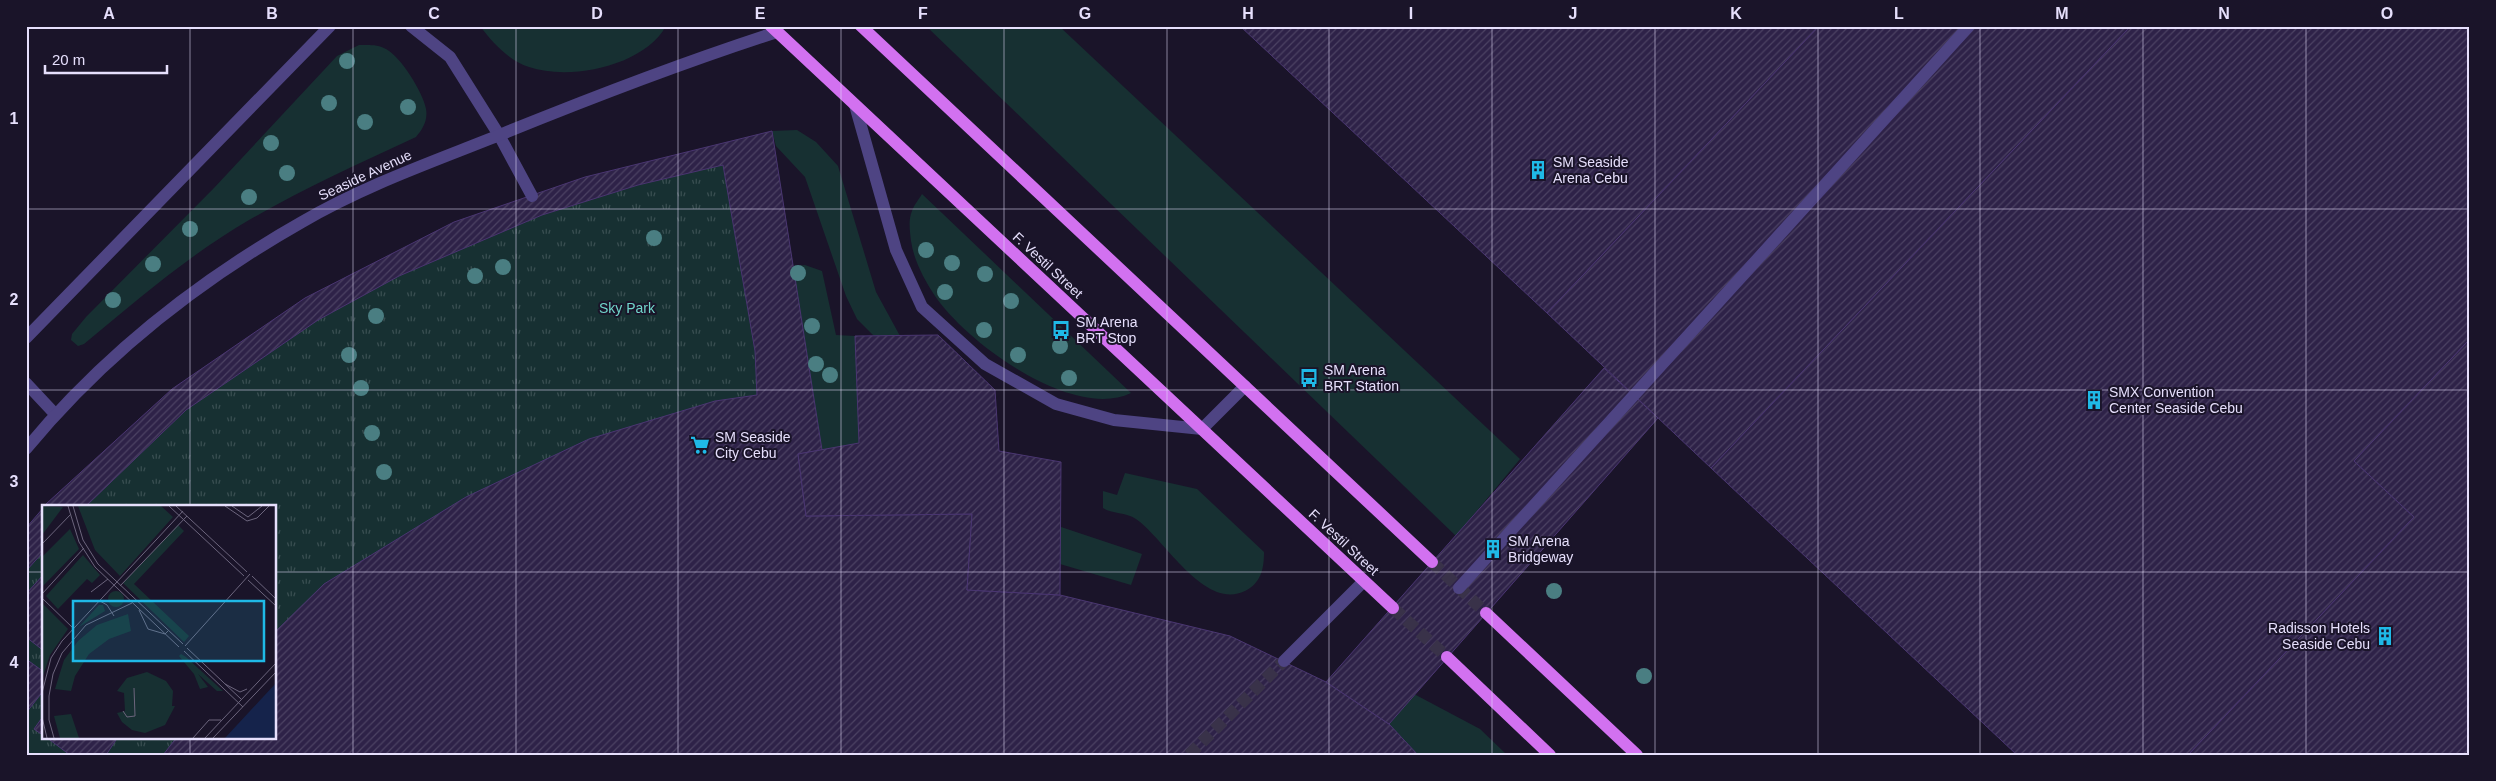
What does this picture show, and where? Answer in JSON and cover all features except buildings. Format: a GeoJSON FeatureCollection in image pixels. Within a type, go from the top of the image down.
{"type":"FeatureCollection","features":[{"type":"Feature","properties":{"kind":"main road"},"geometry":{"type":"LineString","coordinates":[[861,26],[1432,562]]}},
{"type":"Feature","properties":{"kind":"main road","name":"F. Vestil Street"},"geometry":{"type":"LineString","coordinates":[[774,29],[1393,608]]}},
{"type":"Feature","properties":{"kind":"main road"},"geometry":{"type":"LineString","coordinates":[[1486,612],[1637,755]]}},
{"type":"Feature","properties":{"kind":"main road"},"geometry":{"type":"LineString","coordinates":[[1447,657],[1550,755]]}},
{"type":"Feature","properties":{"kind":"street"},"geometry":{"type":"LineString","coordinates":[[26,338],[330,26]]}},
{"type":"Feature","properties":{"kind":"street"},"geometry":{"type":"LineString","coordinates":[[411,26],[450,57],[499,135],[532,196]]}},
{"type":"Feature","properties":{"kind":"street"},"geometry":{"type":"LineString","coordinates":[[1459,588],[1969,26]]}},
{"type":"Feature","properties":{"kind":"street","name":"Seaside Avenue"},"geometry":{"type":"LineString","coordinates":[[26,449],[56,414],[128,344],[169,309],[302,221],[403,172],[774,29]]}},
{"type":"Feature","properties":{"kind":"street"},"geometry":{"type":"LineString","coordinates":[[855,105],[896,250],[922,307],[985,364],[1056,404],[1114,420],[1202,429],[1245,386]]}},
{"type":"Feature","properties":{"kind":"street"},"geometry":{"type":"LineString","coordinates":[[26,383],[56,414]]}},
{"type":"Feature","properties":{"kind":"street"},"geometry":{"type":"LineString","coordinates":[[1284,661],[1364,581]]}},
{"type":"Feature","properties":{"kind":"green space"},"geometry":{"type":"Polygon","coordinates":[[[480,26],[666,26],[655,40],[641,51],[624,60],[605,67],[565,72],[546,71],[521,64],[501,50],[480,26]]]}},
{"type":"Feature","properties":{"kind":"green space"},"geometry":{"type":"Polygon","coordinates":[[[926,26],[1059,26],[1520,459],[1456,536],[926,26]]]}},
{"type":"Feature","properties":{"kind":"green space"},"geometry":{"type":"Polygon","coordinates":[[[359,45],[383,47],[398,59],[410,75],[426,109],[424,124],[416,137],[311,187],[249,220],[184,263],[84,344],[78,346],[71,340],[72,334],[86,317],[214,188],[337,56],[359,45]]]}},
{"type":"Feature","properties":{"kind":"green space"},"geometry":{"type":"Polygon","coordinates":[[[797,130],[816,142],[838,166],[876,292],[900,336],[874,336],[857,319],[846,296],[805,177],[776,146],[772,131],[797,130]]]}},
{"type":"Feature","properties":{"kind":"green space","name":"Sky Park"},"geometry":{"type":"Polygon","coordinates":[[[723,165],[755,351],[757,395],[715,401],[276,631],[276,505],[87,505],[186,410],[318,320],[399,276],[542,215],[638,185],[723,165]]]}},
{"type":"Feature","properties":{"kind":"green space"},"geometry":{"type":"Polygon","coordinates":[[[922,194],[1131,393],[1107,399],[1080,396],[1052,387],[1023,373],[971,335],[950,315],[935,296],[914,256],[910,218],[922,194]]]}},
{"type":"Feature","properties":{"kind":"green space"},"geometry":{"type":"Polygon","coordinates":[[[805,265],[822,271],[836,335],[855,336],[859,443],[822,450],[793,266],[805,265]]]}},
{"type":"Feature","properties":{"kind":"green space"},"geometry":{"type":"Polygon","coordinates":[[[1125,473],[1197,489],[1264,552],[1262,570],[1255,584],[1245,591],[1230,594],[1215,591],[1200,582],[1186,570],[1147,528],[1136,519],[1103,508],[1103,491],[1117,495],[1125,473]]]}},
{"type":"Feature","properties":{"kind":"green space"},"geometry":{"type":"Polygon","coordinates":[[[1061,527],[1142,554],[1131,585],[1060,564],[1061,527]]]}},
{"type":"Feature","properties":{"kind":"green space"},"geometry":{"type":"Polygon","coordinates":[[[42,553],[42,738],[176,738],[163,755],[26,755],[26,571],[42,553]]]}},
{"type":"Feature","properties":{"kind":"green space"},"geometry":{"type":"Polygon","coordinates":[[[1414,694],[1480,729],[1507,755],[1418,755],[1389,724],[1414,694]]]}},
{"type":"Feature","properties":{"kind":"tunnel"},"geometry":{"type":"LineString","coordinates":[[1432,562],[1486,613]]}},
{"type":"Feature","properties":{"kind":"tunnel"},"geometry":{"type":"LineString","coordinates":[[1393,608],[1447,657]]}},
{"type":"Feature","properties":{"kind":"tunnel"},"geometry":{"type":"LineString","coordinates":[[1189,755],[1284,661]]}},
{"type":"Feature","properties":{"kind":"place","name":"SM Seaside Arena Cebu"},"geometry":{"type":"Point","coordinates":[1538,170]}},
{"type":"Feature","properties":{"kind":"place","name":"SM Arena BRT Stop"},"geometry":{"type":"Point","coordinates":[1061,330]}},
{"type":"Feature","properties":{"kind":"place","name":"SM Arena BRT Station"},"geometry":{"type":"Point","coordinates":[1309,378]}},
{"type":"Feature","properties":{"kind":"place","name":"SMX Convention Center Seaside Cebu"},"geometry":{"type":"Point","coordinates":[2094,400]}},
{"type":"Feature","properties":{"kind":"place","name":"SM Seaside City Cebu"},"geometry":{"type":"Point","coordinates":[700,445]}},
{"type":"Feature","properties":{"kind":"place","name":"SM Arena Bridgeway"},"geometry":{"type":"Point","coordinates":[1493,549]}},
{"type":"Feature","properties":{"kind":"place","name":"Radisson Hotels Seaside Cebu"},"geometry":{"type":"Point","coordinates":[2385,636]}}]}
